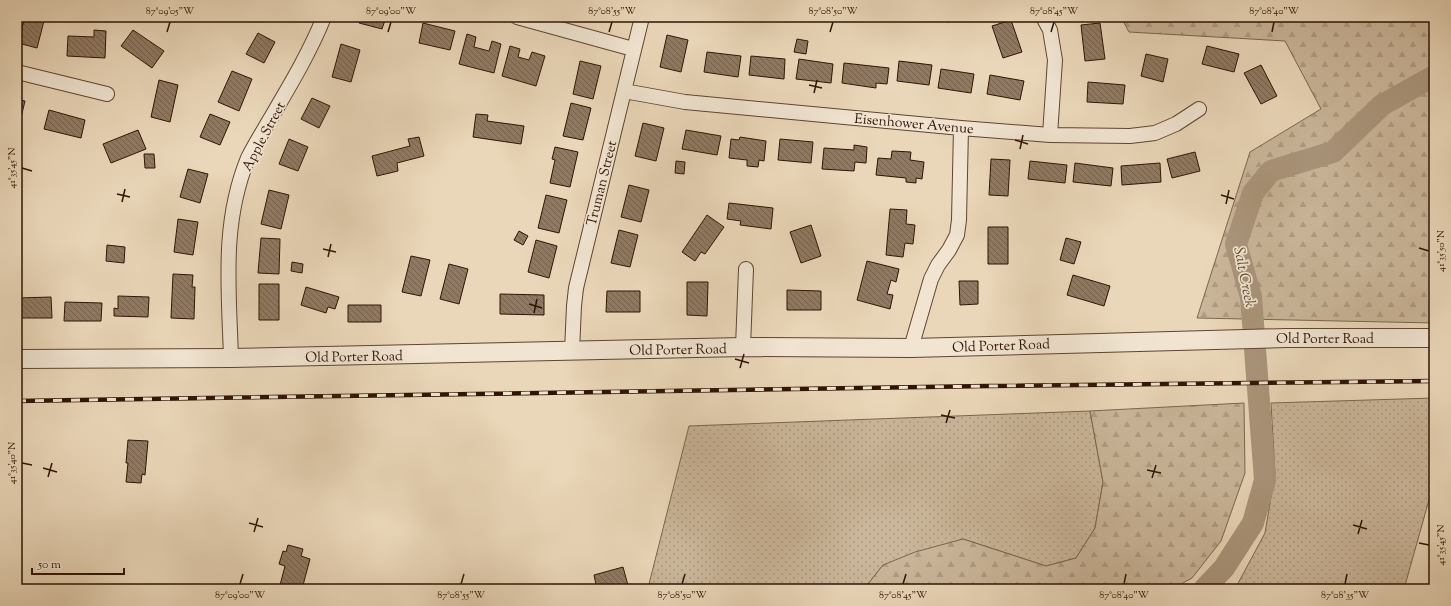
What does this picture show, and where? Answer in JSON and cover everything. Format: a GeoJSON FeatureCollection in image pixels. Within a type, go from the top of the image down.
{"type":"FeatureCollection","features":[{"type":"Feature","properties":{"kind":"street","name":"Apple Street"},"geometry":{"type":"LineString","coordinates":[[231,358],[228,251],[230,227],[241,178],[249,157],[314,42],[324,17]]}},
{"type":"Feature","properties":{"kind":"street"},"geometry":{"type":"LineString","coordinates":[[517,17],[634,49]]}},
{"type":"Feature","properties":{"kind":"street","name":"Truman Street"},"geometry":{"type":"LineString","coordinates":[[572,351],[576,288],[642,17]]}},
{"type":"Feature","properties":{"kind":"street"},"geometry":{"type":"LineString","coordinates":[[1043,17],[1050,30],[1055,60],[1050,135]]}},
{"type":"Feature","properties":{"kind":"street"},"geometry":{"type":"LineString","coordinates":[[17,72],[107,94]]}},
{"type":"Feature","properties":{"kind":"street","name":"Eisenhower Avenue"},"geometry":{"type":"LineString","coordinates":[[624,91],[684,102],[1050,135],[1130,136],[1154,133],[1176,124],[1199,109]]}},
{"type":"Feature","properties":{"kind":"street"},"geometry":{"type":"LineString","coordinates":[[911,348],[931,279],[957,235],[959,220],[961,128]]}},
{"type":"Feature","properties":{"kind":"street"},"geometry":{"type":"LineString","coordinates":[[743,347],[746,270]]}},
{"type":"Feature","properties":{"kind":"street","name":"Old Porter Road"},"geometry":{"type":"LineString","coordinates":[[17,359],[231,358],[743,347],[911,348],[1216,339],[1434,338]]}},
{"type":"Feature","properties":{"kind":"green space"},"geometry":{"type":"Polygon","coordinates":[[[1121,17],[1434,17],[1434,323],[1197,318],[1250,152],[1321,109],[1285,41],[1129,32],[1121,17]]]}},
{"type":"Feature","properties":{"kind":"green space"},"geometry":{"type":"Polygon","coordinates":[[[1434,398],[1434,482],[1404,589],[1235,589],[1265,533],[1275,473],[1271,403],[1434,398]]]}},
{"type":"Feature","properties":{"kind":"green space"},"geometry":{"type":"Polygon","coordinates":[[[1244,403],[1245,473],[1221,541],[1192,578],[1172,589],[864,589],[883,565],[915,552],[963,539],[1046,566],[1076,558],[1095,528],[1103,482],[1090,411],[1244,403]]]}},
{"type":"Feature","properties":{"kind":"green space"},"geometry":{"type":"Polygon","coordinates":[[[1090,411],[1103,482],[1095,528],[1076,558],[1046,566],[963,539],[883,565],[864,589],[705,589],[649,584],[689,426],[1090,411]]]}},
{"type":"Feature","properties":{"kind":"green space"},"geometry":{"type":"Polygon","coordinates":[[[649,584],[705,589],[648,589],[649,584]]]}},
{"type":"Feature","properties":{"kind":"building"},"geometry":{"type":"Polygon","coordinates":[[[25,17],[45,17],[37,48],[18,43],[25,17]]]}},
{"type":"Feature","properties":{"kind":"building"},"geometry":{"type":"Polygon","coordinates":[[[361,17],[386,17],[382,29],[359,23],[361,17]]]}},
{"type":"Feature","properties":{"kind":"building"},"geometry":{"type":"Polygon","coordinates":[[[750,17],[764,17],[763,22],[749,20],[750,17]]]}},
{"type":"Feature","properties":{"kind":"building"},"geometry":{"type":"Polygon","coordinates":[[[947,17],[971,17],[948,22],[947,17]]]}},
{"type":"Feature","properties":{"kind":"building"},"geometry":{"type":"Polygon","coordinates":[[[1011,20],[1022,52],[1003,58],[992,26],[1011,20]]]}},
{"type":"Feature","properties":{"kind":"building"},"geometry":{"type":"Polygon","coordinates":[[[423,23],[455,31],[450,50],[419,43],[423,23]]]}},
{"type":"Feature","properties":{"kind":"building"},"geometry":{"type":"Polygon","coordinates":[[[1100,23],[1105,59],[1085,61],[1081,25],[1100,23]]]}},
{"type":"Feature","properties":{"kind":"building"},"geometry":{"type":"Polygon","coordinates":[[[94,30],[106,31],[105,58],[67,56],[68,36],[94,37],[94,30]]]}},
{"type":"Feature","properties":{"kind":"building"},"geometry":{"type":"Polygon","coordinates":[[[133,30],[164,51],[152,68],[121,46],[133,30]]]}},
{"type":"Feature","properties":{"kind":"building"},"geometry":{"type":"Polygon","coordinates":[[[258,33],[275,42],[264,63],[246,54],[258,33]]]}},
{"type":"Feature","properties":{"kind":"building"},"geometry":{"type":"Polygon","coordinates":[[[467,34],[476,37],[474,47],[489,51],[492,41],[501,44],[494,73],[459,64],[467,34]]]}},
{"type":"Feature","properties":{"kind":"building"},"geometry":{"type":"Polygon","coordinates":[[[667,35],[688,40],[681,72],[660,67],[667,35]]]}},
{"type":"Feature","properties":{"kind":"building"},"geometry":{"type":"Polygon","coordinates":[[[797,39],[808,41],[806,54],[794,52],[797,39]]]}},
{"type":"Feature","properties":{"kind":"building"},"geometry":{"type":"Polygon","coordinates":[[[341,44],[360,50],[351,82],[332,77],[341,44]]]}},
{"type":"Feature","properties":{"kind":"building"},"geometry":{"type":"Polygon","coordinates":[[[510,46],[520,49],[518,57],[529,60],[532,52],[545,56],[536,86],[502,76],[510,46]]]}},
{"type":"Feature","properties":{"kind":"building"},"geometry":{"type":"Polygon","coordinates":[[[1207,46],[1239,54],[1234,72],[1202,64],[1207,46]]]}},
{"type":"Feature","properties":{"kind":"building"},"geometry":{"type":"Polygon","coordinates":[[[707,52],[741,56],[738,77],[704,72],[707,52]]]}},
{"type":"Feature","properties":{"kind":"building"},"geometry":{"type":"Polygon","coordinates":[[[1146,54],[1168,59],[1163,82],[1141,76],[1146,54]]]}},
{"type":"Feature","properties":{"kind":"building"},"geometry":{"type":"Polygon","coordinates":[[[751,56],[785,59],[784,79],[749,75],[751,56]]]}},
{"type":"Feature","properties":{"kind":"building"},"geometry":{"type":"Polygon","coordinates":[[[799,59],[833,64],[831,83],[796,79],[799,59]]]}},
{"type":"Feature","properties":{"kind":"building"},"geometry":{"type":"Polygon","coordinates":[[[580,61],[601,66],[593,99],[573,94],[580,61]]]}},
{"type":"Feature","properties":{"kind":"building"},"geometry":{"type":"Polygon","coordinates":[[[899,61],[932,65],[929,85],[897,81],[899,61]]]}},
{"type":"Feature","properties":{"kind":"building"},"geometry":{"type":"Polygon","coordinates":[[[844,63],[889,68],[887,84],[876,83],[876,88],[842,83],[844,63]]]}},
{"type":"Feature","properties":{"kind":"building"},"geometry":{"type":"Polygon","coordinates":[[[1261,65],[1277,96],[1261,104],[1244,73],[1261,65]]]}},
{"type":"Feature","properties":{"kind":"building"},"geometry":{"type":"Polygon","coordinates":[[[941,69],[974,74],[971,93],[938,88],[941,69]]]}},
{"type":"Feature","properties":{"kind":"building"},"geometry":{"type":"Polygon","coordinates":[[[232,71],[252,79],[239,111],[218,102],[232,71]]]}},
{"type":"Feature","properties":{"kind":"building"},"geometry":{"type":"Polygon","coordinates":[[[990,75],[1024,81],[1020,100],[987,94],[990,75]]]}},
{"type":"Feature","properties":{"kind":"building"},"geometry":{"type":"Polygon","coordinates":[[[159,80],[178,85],[170,122],[151,117],[159,80]]]}},
{"type":"Feature","properties":{"kind":"building"},"geometry":{"type":"Polygon","coordinates":[[[1088,82],[1125,85],[1123,104],[1087,102],[1088,82]]]}},
{"type":"Feature","properties":{"kind":"building"},"geometry":{"type":"Polygon","coordinates":[[[312,98],[330,106],[319,128],[301,119],[312,98]]]}},
{"type":"Feature","properties":{"kind":"building"},"geometry":{"type":"Polygon","coordinates":[[[17,99],[25,101],[17,134],[17,99]]]}},
{"type":"Feature","properties":{"kind":"building"},"geometry":{"type":"Polygon","coordinates":[[[571,103],[591,108],[583,140],[563,136],[571,103]]]}},
{"type":"Feature","properties":{"kind":"building"},"geometry":{"type":"Polygon","coordinates":[[[49,110],[85,120],[81,138],[44,129],[49,110]]]}},
{"type":"Feature","properties":{"kind":"building"},"geometry":{"type":"Polygon","coordinates":[[[210,114],[230,122],[220,145],[200,137],[210,114]]]}},
{"type":"Feature","properties":{"kind":"building"},"geometry":{"type":"Polygon","coordinates":[[[476,114],[488,115],[487,121],[524,126],[521,144],[473,137],[476,114]]]}},
{"type":"Feature","properties":{"kind":"building"},"geometry":{"type":"Polygon","coordinates":[[[643,123],[664,128],[656,161],[635,156],[643,123]]]}},
{"type":"Feature","properties":{"kind":"building"},"geometry":{"type":"Polygon","coordinates":[[[138,130],[146,149],[111,163],[103,144],[138,130]]]}},
{"type":"Feature","properties":{"kind":"building"},"geometry":{"type":"Polygon","coordinates":[[[686,130],[721,136],[717,155],[682,149],[686,130]]]}},
{"type":"Feature","properties":{"kind":"building"},"geometry":{"type":"Polygon","coordinates":[[[419,137],[424,156],[397,163],[398,171],[377,176],[372,156],[410,146],[408,139],[419,137]]]}},
{"type":"Feature","properties":{"kind":"building"},"geometry":{"type":"Polygon","coordinates":[[[740,137],[766,141],[764,161],[759,160],[758,167],[747,166],[747,160],[729,158],[731,139],[739,140],[740,137]]]}},
{"type":"Feature","properties":{"kind":"building"},"geometry":{"type":"Polygon","coordinates":[[[289,139],[308,147],[298,171],[279,164],[289,139]]]}},
{"type":"Feature","properties":{"kind":"building"},"geometry":{"type":"Polygon","coordinates":[[[780,139],[813,142],[811,163],[778,160],[780,139]]]}},
{"type":"Feature","properties":{"kind":"building"},"geometry":{"type":"Polygon","coordinates":[[[854,145],[867,147],[866,163],[855,162],[854,171],[822,169],[824,148],[854,150],[854,145]]]}},
{"type":"Feature","properties":{"kind":"building"},"geometry":{"type":"Polygon","coordinates":[[[555,147],[578,152],[570,187],[550,183],[555,160],[552,159],[555,147]]]}},
{"type":"Feature","properties":{"kind":"building"},"geometry":{"type":"Polygon","coordinates":[[[892,151],[911,152],[910,160],[924,162],[922,179],[916,178],[916,183],[906,182],[906,178],[876,175],[878,158],[891,159],[892,151]]]}},
{"type":"Feature","properties":{"kind":"building"},"geometry":{"type":"Polygon","coordinates":[[[1195,152],[1200,171],[1172,178],[1167,159],[1195,152]]]}},
{"type":"Feature","properties":{"kind":"building"},"geometry":{"type":"Polygon","coordinates":[[[144,154],[154,154],[155,168],[145,168],[144,154]]]}},
{"type":"Feature","properties":{"kind":"building"},"geometry":{"type":"Polygon","coordinates":[[[991,159],[1010,160],[1008,196],[989,195],[991,159]]]}},
{"type":"Feature","properties":{"kind":"building"},"geometry":{"type":"Polygon","coordinates":[[[676,161],[685,162],[684,174],[675,173],[676,161]]]}},
{"type":"Feature","properties":{"kind":"building"},"geometry":{"type":"Polygon","coordinates":[[[1030,161],[1067,165],[1065,183],[1028,179],[1030,161]]]}},
{"type":"Feature","properties":{"kind":"building"},"geometry":{"type":"Polygon","coordinates":[[[1075,163],[1113,168],[1111,186],[1073,182],[1075,163]]]}},
{"type":"Feature","properties":{"kind":"building"},"geometry":{"type":"Polygon","coordinates":[[[1160,163],[1161,182],[1122,185],[1121,166],[1160,163]]]}},
{"type":"Feature","properties":{"kind":"building"},"geometry":{"type":"Polygon","coordinates":[[[188,169],[208,174],[200,203],[180,197],[188,169]]]}},
{"type":"Feature","properties":{"kind":"building"},"geometry":{"type":"Polygon","coordinates":[[[629,185],[649,190],[641,222],[621,217],[629,185]]]}},
{"type":"Feature","properties":{"kind":"building"},"geometry":{"type":"Polygon","coordinates":[[[269,190],[289,195],[281,229],[261,224],[269,190]]]}},
{"type":"Feature","properties":{"kind":"building"},"geometry":{"type":"Polygon","coordinates":[[[546,195],[567,200],[559,233],[538,228],[546,195]]]}},
{"type":"Feature","properties":{"kind":"building"},"geometry":{"type":"Polygon","coordinates":[[[729,203],[773,208],[771,229],[740,225],[741,221],[727,219],[729,203]]]}},
{"type":"Feature","properties":{"kind":"building"},"geometry":{"type":"Polygon","coordinates":[[[890,209],[907,210],[906,224],[915,225],[913,244],[905,243],[903,257],[886,255],[890,209]]]}},
{"type":"Feature","properties":{"kind":"building"},"geometry":{"type":"Polygon","coordinates":[[[707,215],[724,227],[705,254],[701,252],[695,261],[682,252],[707,215]]]}},
{"type":"Feature","properties":{"kind":"building"},"geometry":{"type":"Polygon","coordinates":[[[178,219],[198,222],[193,255],[174,252],[178,219]]]}},
{"type":"Feature","properties":{"kind":"building"},"geometry":{"type":"Polygon","coordinates":[[[811,225],[821,256],[801,263],[790,232],[811,225]]]}},
{"type":"Feature","properties":{"kind":"building"},"geometry":{"type":"Polygon","coordinates":[[[988,227],[1008,227],[1008,264],[988,264],[988,227]]]}},
{"type":"Feature","properties":{"kind":"building"},"geometry":{"type":"Polygon","coordinates":[[[619,230],[638,235],[630,267],[611,263],[619,230]]]}},
{"type":"Feature","properties":{"kind":"building"},"geometry":{"type":"Polygon","coordinates":[[[519,231],[528,236],[523,245],[514,240],[519,231]]]}},
{"type":"Feature","properties":{"kind":"building"},"geometry":{"type":"Polygon","coordinates":[[[261,238],[280,239],[279,274],[258,273],[261,238]]]}},
{"type":"Feature","properties":{"kind":"building"},"geometry":{"type":"Polygon","coordinates":[[[1066,238],[1081,242],[1074,264],[1060,260],[1066,238]]]}},
{"type":"Feature","properties":{"kind":"building"},"geometry":{"type":"Polygon","coordinates":[[[536,240],[557,246],[549,278],[528,272],[536,240]]]}},
{"type":"Feature","properties":{"kind":"building"},"geometry":{"type":"Polygon","coordinates":[[[107,245],[125,247],[124,263],[106,261],[107,245]]]}},
{"type":"Feature","properties":{"kind":"building"},"geometry":{"type":"Polygon","coordinates":[[[411,256],[430,260],[421,296],[402,292],[411,256]]]}},
{"type":"Feature","properties":{"kind":"building"},"geometry":{"type":"Polygon","coordinates":[[[867,261],[899,269],[896,282],[891,280],[887,294],[893,295],[890,309],[857,300],[867,261]]]}},
{"type":"Feature","properties":{"kind":"building"},"geometry":{"type":"Polygon","coordinates":[[[292,262],[303,264],[302,273],[291,271],[292,262]]]}},
{"type":"Feature","properties":{"kind":"building"},"geometry":{"type":"Polygon","coordinates":[[[449,264],[468,269],[459,304],[440,299],[449,264]]]}},
{"type":"Feature","properties":{"kind":"building"},"geometry":{"type":"Polygon","coordinates":[[[173,274],[193,275],[192,287],[195,287],[194,319],[171,318],[173,274]]]}},
{"type":"Feature","properties":{"kind":"building"},"geometry":{"type":"Polygon","coordinates":[[[1073,275],[1110,286],[1104,306],[1067,295],[1073,275]]]}},
{"type":"Feature","properties":{"kind":"building"},"geometry":{"type":"Polygon","coordinates":[[[959,281],[978,281],[978,304],[960,305],[959,281]]]}},
{"type":"Feature","properties":{"kind":"building"},"geometry":{"type":"Polygon","coordinates":[[[687,282],[708,282],[707,316],[687,315],[687,282]]]}},
{"type":"Feature","properties":{"kind":"building"},"geometry":{"type":"Polygon","coordinates":[[[259,284],[279,284],[279,320],[259,320],[259,284]]]}},
{"type":"Feature","properties":{"kind":"building"},"geometry":{"type":"Polygon","coordinates":[[[306,287],[339,297],[335,309],[328,307],[326,313],[301,305],[306,287]]]}},
{"type":"Feature","properties":{"kind":"building"},"geometry":{"type":"Polygon","coordinates":[[[787,290],[821,291],[821,310],[787,310],[787,290]]]}},
{"type":"Feature","properties":{"kind":"building"},"geometry":{"type":"Polygon","coordinates":[[[607,291],[640,291],[640,312],[606,312],[607,291]]]}},
{"type":"Feature","properties":{"kind":"building"},"geometry":{"type":"Polygon","coordinates":[[[500,294],[544,295],[544,315],[500,314],[500,294]]]}},
{"type":"Feature","properties":{"kind":"building"},"geometry":{"type":"Polygon","coordinates":[[[118,296],[149,297],[148,317],[114,316],[114,308],[118,309],[118,296]]]}},
{"type":"Feature","properties":{"kind":"building"},"geometry":{"type":"Polygon","coordinates":[[[51,297],[52,318],[17,318],[17,298],[51,297]]]}},
{"type":"Feature","properties":{"kind":"building"},"geometry":{"type":"Polygon","coordinates":[[[65,302],[102,303],[101,321],[64,321],[65,302]]]}},
{"type":"Feature","properties":{"kind":"building"},"geometry":{"type":"Polygon","coordinates":[[[348,305],[381,305],[381,322],[348,322],[348,305]]]}},
{"type":"Feature","properties":{"kind":"building"},"geometry":{"type":"Polygon","coordinates":[[[128,440],[148,441],[145,475],[142,474],[141,483],[126,482],[128,440]]]}},
{"type":"Feature","properties":{"kind":"building"},"geometry":{"type":"Polygon","coordinates":[[[288,545],[303,549],[301,556],[310,559],[302,589],[279,589],[285,566],[279,564],[283,551],[286,552],[288,545]]]}},
{"type":"Feature","properties":{"kind":"building"},"geometry":{"type":"Polygon","coordinates":[[[623,567],[629,589],[597,589],[594,575],[623,567]]]}},
{"type":"Feature","properties":{"kind":"waterway","name":"Salt Creek"},"geometry":{"type":"LineString","coordinates":[[1204,589],[1224,568],[1253,523],[1265,480],[1251,297],[1236,244],[1253,193],[1271,171],[1333,152],[1382,105],[1434,76]]}},
{"type":"Feature","properties":{"kind":"railway"},"geometry":{"type":"LineString","coordinates":[[17,401],[988,386],[1434,381]]}}]}
